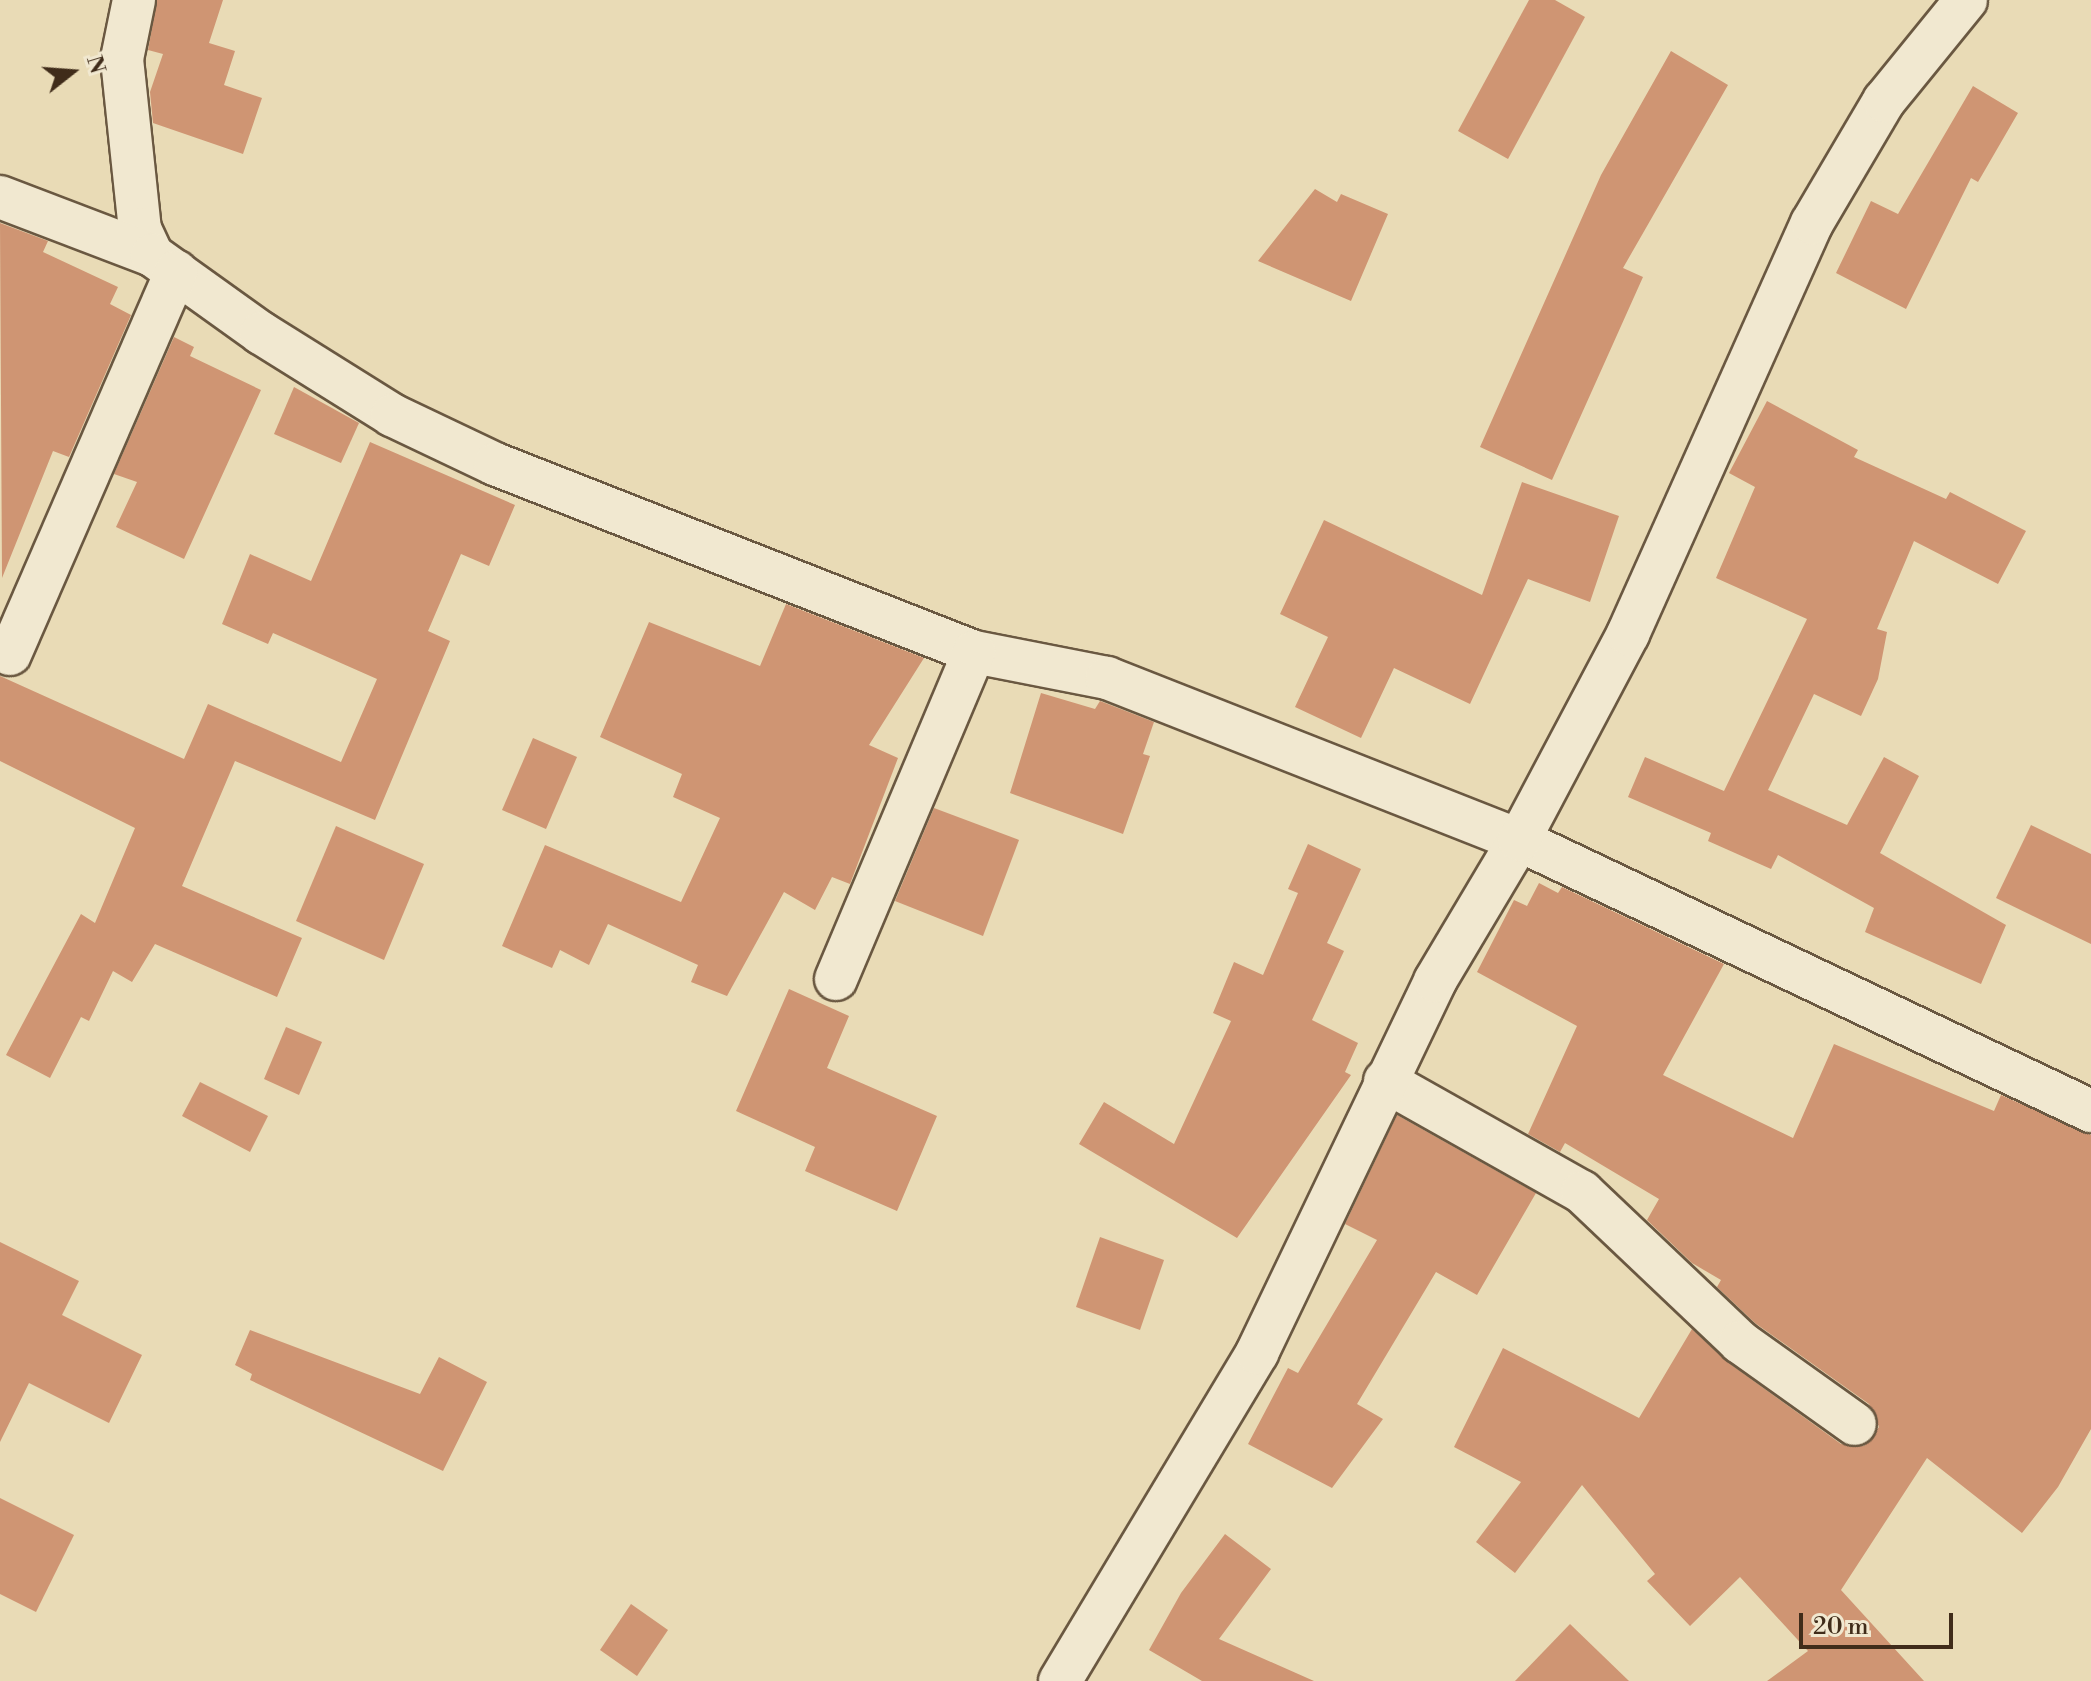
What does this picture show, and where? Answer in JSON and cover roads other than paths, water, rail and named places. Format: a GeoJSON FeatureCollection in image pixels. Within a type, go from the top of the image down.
{"type":"FeatureCollection","features":[{"type":"Feature","properties":{"kind":"street"},"geometry":{"type":"LineString","coordinates":[[134,0],[122,59],[140,229],[164,263]]}},
{"type":"Feature","properties":{"kind":"street"},"geometry":{"type":"LineString","coordinates":[[1060,1681],[1257,1353],[1435,981],[1519,840],[1628,634],[1812,223],[1884,101],[1966,0]]}},
{"type":"Feature","properties":{"kind":"street"},"geometry":{"type":"LineString","coordinates":[[0,197],[164,263],[392,415],[495,464],[974,652],[1107,678],[1519,840],[2091,1111]]}},
{"type":"Feature","properties":{"kind":"street"},"geometry":{"type":"LineString","coordinates":[[10,654],[164,263]]}},
{"type":"Feature","properties":{"kind":"street"},"geometry":{"type":"LineString","coordinates":[[836,979],[974,652]]}},
{"type":"Feature","properties":{"kind":"street"},"geometry":{"type":"LineString","coordinates":[[1385,1081],[1582,1192],[1740,1342],[1855,1424]]}}]}
